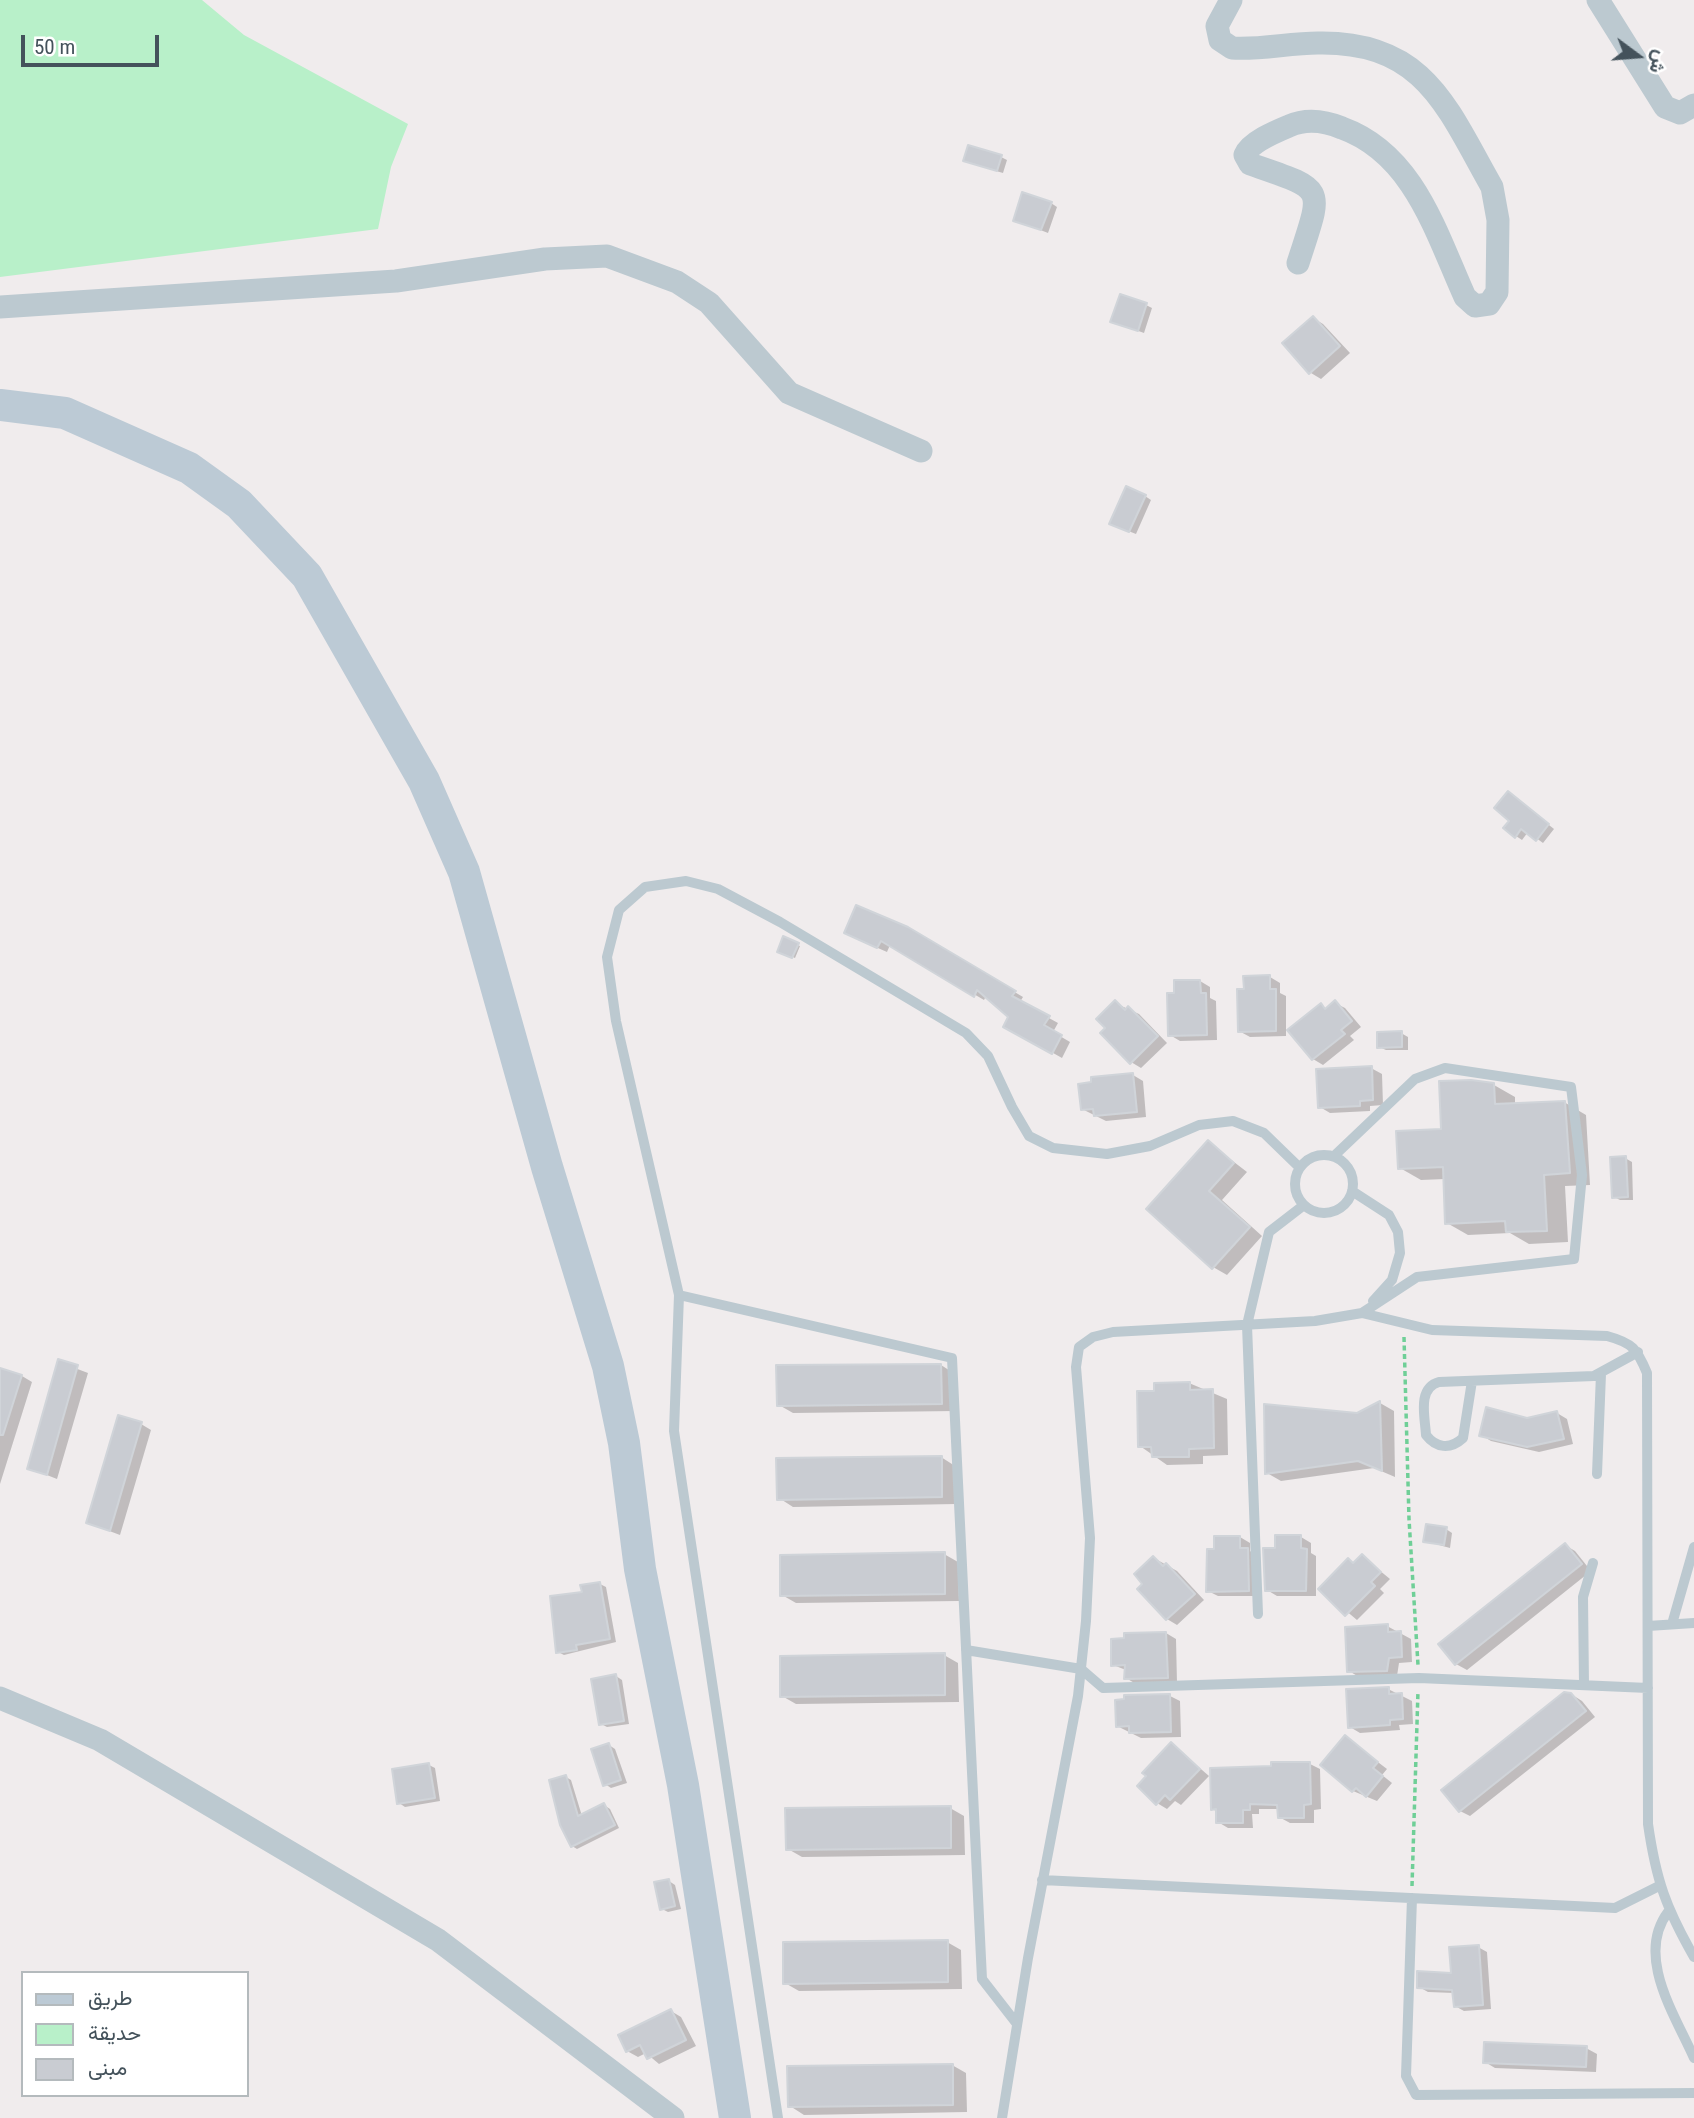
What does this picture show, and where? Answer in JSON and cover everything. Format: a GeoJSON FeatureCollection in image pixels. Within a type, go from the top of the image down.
{"type":"FeatureCollection","features":[{"type":"Feature","properties":{"kind":"main road"},"geometry":{"type":"LineString","coordinates":[[0,405],[65,413],[189,468],[239,504],[307,576],[424,781],[464,872],[547,1167],[608,1366],[624,1443],[640,1569],[683,1785],[735,2118]]}},
{"type":"Feature","properties":{"kind":"street"},"geometry":{"type":"LineString","coordinates":[[1231,0],[1217,26],[1220,40],[1231,48],[1318,43],[1353,46],[1391,57],[1427,80],[1441,96],[1492,187],[1496,203],[1497,292],[1489,304],[1475,306],[1465,298],[1416,190],[1392,159],[1377,146],[1328,122],[1297,123],[1250,147],[1245,155],[1250,164],[1306,185],[1315,196],[1315,212],[1298,263]]}},
{"type":"Feature","properties":{"kind":"street"},"geometry":{"type":"LineString","coordinates":[[1598,0],[1665,107],[1680,113],[1694,105]]}},
{"type":"Feature","properties":{"kind":"street"},"geometry":{"type":"LineString","coordinates":[[0,307],[396,281],[545,259],[607,256],[677,282],[709,303],[789,393],[921,451]]}},
{"type":"Feature","properties":{"kind":"street"},"geometry":{"type":"LineString","coordinates":[[2,1701],[100,1740],[438,1940],[673,2118]]}},
{"type":"Feature","properties":{"kind":"lane"},"geometry":{"type":"LineString","coordinates":[[778,2118],[674,1431],[679,1295],[616,1021],[607,957],[619,910],[645,887],[686,881],[718,889],[780,922],[966,1033],[988,1056],[1030,1136],[1053,1148],[1107,1154],[1150,1146],[1199,1125],[1233,1121],[1264,1133],[1299,1167]]}},
{"type":"Feature","properties":{"kind":"lane"},"geometry":{"type":"LineString","coordinates":[[1002,2118],[1081,1669],[1090,1538],[1076,1367],[1079,1347],[1093,1337],[1113,1332],[1315,1321],[1362,1312],[1418,1277],[1574,1259],[1582,1175],[1571,1087],[1445,1068],[1415,1079],[1334,1156]]}},
{"type":"Feature","properties":{"kind":"lane"},"geometry":{"type":"LineString","coordinates":[[1315,1155],[1334,1156],[1349,1169],[1352,1191],[1348,1200],[1331,1212],[1321,1213],[1304,1205],[1295,1187],[1299,1167],[1315,1155]]}},
{"type":"Feature","properties":{"kind":"lane"},"geometry":{"type":"LineString","coordinates":[[1352,1191],[1389,1215],[1398,1232],[1400,1253],[1392,1280],[1362,1312]]}},
{"type":"Feature","properties":{"kind":"lane"},"geometry":{"type":"LineString","coordinates":[[1258,1614],[1247,1325],[1269,1232],[1304,1205]]}},
{"type":"Feature","properties":{"kind":"lane"},"geometry":{"type":"LineString","coordinates":[[679,1295],[952,1358],[982,1979],[1017,2024]]}},
{"type":"Feature","properties":{"kind":"lane"},"geometry":{"type":"LineString","coordinates":[[1362,1312],[1404,1325],[1432,1330],[1607,1336],[1625,1341],[1638,1352],[1647,1373],[1648,1824],[1668,1912],[1694,1957]]}},
{"type":"Feature","properties":{"kind":"lane"},"geometry":{"type":"LineString","coordinates":[[1472,1381],[1462,1438],[1451,1446],[1437,1445],[1426,1435],[1425,1392],[1439,1382],[1601,1374],[1638,1352]]}},
{"type":"Feature","properties":{"kind":"lane"},"geometry":{"type":"LineString","coordinates":[[1597,1474],[1601,1374]]}},
{"type":"Feature","properties":{"kind":"lane"},"geometry":{"type":"LineString","coordinates":[[1672,1624],[1694,1547]]}},
{"type":"Feature","properties":{"kind":"lane"},"geometry":{"type":"LineString","coordinates":[[1584,1685],[1583,1597],[1593,1563]]}},
{"type":"Feature","properties":{"kind":"lane"},"geometry":{"type":"LineString","coordinates":[[1648,1626],[1694,1623]]}},
{"type":"Feature","properties":{"kind":"lane"},"geometry":{"type":"LineString","coordinates":[[966,1650],[1081,1669],[1104,1688],[1419,1678],[1648,1688]]}},
{"type":"Feature","properties":{"kind":"lane"},"geometry":{"type":"LineString","coordinates":[[1042,1880],[1615,1908],[1660,1886]]}},
{"type":"Feature","properties":{"kind":"lane"},"geometry":{"type":"LineString","coordinates":[[1412,1898],[1406,2076],[1416,2095],[1694,2093]]}},
{"type":"Feature","properties":{"kind":"lane"},"geometry":{"type":"LineString","coordinates":[[1668,1912],[1658,1929],[1654,1954],[1666,1994],[1694,2058]]}},
{"type":"Feature","properties":{"kind":"path"},"geometry":{"type":"LineString","coordinates":[[1404,1325],[1409,1519],[1419,1678],[1412,1898]]}},
{"type":"Feature","properties":{"kind":"green space"},"geometry":{"type":"Polygon","coordinates":[[[0,0],[202,0],[244,35],[408,124],[391,167],[378,229],[0,277],[0,0]]]}},
{"type":"Feature","properties":{"kind":"building"},"geometry":{"type":"Polygon","coordinates":[[[968,145],[1002,155],[997,171],[963,161],[968,145]]]}},
{"type":"Feature","properties":{"kind":"building"},"geometry":{"type":"Polygon","coordinates":[[[1022,192],[1052,202],[1041,230],[1013,221],[1022,192]]]}},
{"type":"Feature","properties":{"kind":"building"},"geometry":{"type":"Polygon","coordinates":[[[1120,294],[1147,303],[1138,331],[1110,322],[1120,294]]]}},
{"type":"Feature","properties":{"kind":"building"},"geometry":{"type":"Polygon","coordinates":[[[1313,316],[1340,346],[1309,374],[1282,343],[1313,316]]]}},
{"type":"Feature","properties":{"kind":"building"},"geometry":{"type":"Polygon","coordinates":[[[1126,486],[1146,495],[1129,532],[1109,524],[1126,486]]]}},
{"type":"Feature","properties":{"kind":"building"},"geometry":{"type":"Polygon","coordinates":[[[1508,791],[1549,824],[1536,841],[1521,829],[1515,838],[1503,828],[1509,821],[1494,808],[1508,791]]]}},
{"type":"Feature","properties":{"kind":"building"},"geometry":{"type":"Polygon","coordinates":[[[856,905],[908,927],[1016,991],[1012,996],[1050,1016],[1044,1025],[1062,1035],[1052,1054],[1003,1027],[1008,1017],[977,990],[974,997],[881,941],[877,948],[844,933],[856,905]]]}},
{"type":"Feature","properties":{"kind":"building"},"geometry":{"type":"Polygon","coordinates":[[[783,936],[799,943],[792,958],[777,952],[783,936]]]}},
{"type":"Feature","properties":{"kind":"building"},"geometry":{"type":"Polygon","coordinates":[[[1270,975],[1270,989],[1276,989],[1276,1031],[1238,1032],[1237,989],[1244,989],[1243,976],[1270,975]]]}},
{"type":"Feature","properties":{"kind":"building"},"geometry":{"type":"Polygon","coordinates":[[[1174,980],[1200,980],[1201,993],[1206,993],[1207,1035],[1168,1036],[1167,993],[1174,993],[1174,980]]]}},
{"type":"Feature","properties":{"kind":"building"},"geometry":{"type":"Polygon","coordinates":[[[1115,1000],[1125,1010],[1128,1006],[1158,1036],[1130,1064],[1100,1033],[1105,1028],[1096,1019],[1115,1000]]]}},
{"type":"Feature","properties":{"kind":"building"},"geometry":{"type":"Polygon","coordinates":[[[1335,1000],[1352,1021],[1341,1030],[1345,1034],[1312,1060],[1287,1030],[1321,1003],[1325,1009],[1335,1000]]]}},
{"type":"Feature","properties":{"kind":"building"},"geometry":{"type":"Polygon","coordinates":[[[1402,1031],[1402,1047],[1377,1048],[1377,1032],[1402,1031]]]}},
{"type":"Feature","properties":{"kind":"building"},"geometry":{"type":"Polygon","coordinates":[[[1372,1066],[1373,1100],[1360,1101],[1360,1106],[1318,1108],[1316,1069],[1372,1066]]]}},
{"type":"Feature","properties":{"kind":"building"},"geometry":{"type":"Polygon","coordinates":[[[1133,1073],[1137,1112],[1094,1116],[1093,1109],[1081,1110],[1078,1084],[1091,1082],[1091,1077],[1133,1073]]]}},
{"type":"Feature","properties":{"kind":"building"},"geometry":{"type":"Polygon","coordinates":[[[1471,1080],[1494,1083],[1495,1104],[1565,1101],[1570,1173],[1544,1175],[1547,1231],[1506,1232],[1505,1221],[1445,1224],[1443,1167],[1398,1169],[1396,1131],[1441,1129],[1439,1081],[1471,1080]]]}},
{"type":"Feature","properties":{"kind":"building"},"geometry":{"type":"Polygon","coordinates":[[[1208,1140],[1234,1163],[1209,1191],[1250,1227],[1212,1269],[1146,1209],[1208,1140]]]}},
{"type":"Feature","properties":{"kind":"building"},"geometry":{"type":"Polygon","coordinates":[[[1626,1156],[1628,1197],[1612,1198],[1610,1157],[1626,1156]]]}},
{"type":"Feature","properties":{"kind":"building"},"geometry":{"type":"Polygon","coordinates":[[[58,1359],[78,1365],[47,1475],[27,1469],[58,1359]]]}},
{"type":"Feature","properties":{"kind":"building"},"geometry":{"type":"Polygon","coordinates":[[[941,1364],[942,1404],[777,1406],[776,1365],[941,1364]]]}},
{"type":"Feature","properties":{"kind":"building"},"geometry":{"type":"Polygon","coordinates":[[[0,1368],[22,1375],[3,1435],[0,1435],[0,1368]]]}},
{"type":"Feature","properties":{"kind":"building"},"geometry":{"type":"Polygon","coordinates":[[[1190,1382],[1190,1390],[1213,1389],[1214,1448],[1189,1449],[1189,1457],[1152,1457],[1151,1447],[1138,1447],[1137,1391],[1154,1391],[1154,1383],[1190,1382]]]}},
{"type":"Feature","properties":{"kind":"building"},"geometry":{"type":"Polygon","coordinates":[[[1380,1401],[1382,1471],[1358,1461],[1265,1474],[1264,1404],[1357,1413],[1380,1401]]]}},
{"type":"Feature","properties":{"kind":"building"},"geometry":{"type":"Polygon","coordinates":[[[1486,1407],[1527,1418],[1557,1411],[1564,1439],[1527,1447],[1479,1436],[1486,1407]]]}},
{"type":"Feature","properties":{"kind":"building"},"geometry":{"type":"Polygon","coordinates":[[[118,1415],[142,1422],[110,1531],[86,1523],[118,1415]]]}},
{"type":"Feature","properties":{"kind":"building"},"geometry":{"type":"Polygon","coordinates":[[[942,1456],[942,1497],[777,1500],[776,1458],[942,1456]]]}},
{"type":"Feature","properties":{"kind":"building"},"geometry":{"type":"Polygon","coordinates":[[[1426,1524],[1447,1527],[1444,1545],[1423,1542],[1426,1524]]]}},
{"type":"Feature","properties":{"kind":"building"},"geometry":{"type":"Polygon","coordinates":[[[1275,1535],[1301,1535],[1301,1548],[1307,1549],[1306,1591],[1265,1591],[1263,1548],[1275,1548],[1275,1535]]]}},
{"type":"Feature","properties":{"kind":"building"},"geometry":{"type":"Polygon","coordinates":[[[1214,1536],[1240,1536],[1240,1548],[1248,1548],[1249,1591],[1206,1592],[1207,1549],[1214,1549],[1214,1536]]]}},
{"type":"Feature","properties":{"kind":"building"},"geometry":{"type":"Polygon","coordinates":[[[1565,1543],[1582,1564],[1455,1665],[1438,1644],[1565,1543]]]}},
{"type":"Feature","properties":{"kind":"building"},"geometry":{"type":"Polygon","coordinates":[[[945,1552],[945,1594],[780,1596],[780,1555],[945,1552]]]}},
{"type":"Feature","properties":{"kind":"building"},"geometry":{"type":"Polygon","coordinates":[[[1362,1554],[1381,1572],[1371,1582],[1375,1586],[1345,1616],[1318,1589],[1348,1558],[1353,1563],[1362,1554]]]}},
{"type":"Feature","properties":{"kind":"building"},"geometry":{"type":"Polygon","coordinates":[[[1153,1556],[1163,1566],[1166,1563],[1195,1594],[1166,1620],[1137,1589],[1142,1584],[1134,1574],[1153,1556]]]}},
{"type":"Feature","properties":{"kind":"building"},"geometry":{"type":"Polygon","coordinates":[[[600,1582],[610,1639],[576,1645],[577,1650],[556,1653],[550,1596],[582,1592],[580,1585],[600,1582]]]}},
{"type":"Feature","properties":{"kind":"building"},"geometry":{"type":"Polygon","coordinates":[[[1388,1624],[1388,1632],[1401,1631],[1402,1657],[1389,1658],[1387,1671],[1347,1672],[1345,1627],[1388,1624]]]}},
{"type":"Feature","properties":{"kind":"building"},"geometry":{"type":"Polygon","coordinates":[[[1166,1632],[1168,1678],[1124,1679],[1125,1665],[1111,1666],[1111,1639],[1124,1638],[1124,1633],[1166,1632]]]}},
{"type":"Feature","properties":{"kind":"building"},"geometry":{"type":"Polygon","coordinates":[[[945,1653],[945,1695],[780,1697],[780,1656],[945,1653]]]}},
{"type":"Feature","properties":{"kind":"building"},"geometry":{"type":"Polygon","coordinates":[[[616,1674],[624,1721],[599,1725],[591,1679],[616,1674]]]}},
{"type":"Feature","properties":{"kind":"building"},"geometry":{"type":"Polygon","coordinates":[[[1389,1687],[1389,1694],[1402,1693],[1403,1719],[1390,1720],[1390,1725],[1348,1728],[1346,1689],[1389,1687]]]}},
{"type":"Feature","properties":{"kind":"building"},"geometry":{"type":"Polygon","coordinates":[[[1564,1692],[1571,1693],[1586,1711],[1459,1812],[1441,1790],[1564,1692]]]}},
{"type":"Feature","properties":{"kind":"building"},"geometry":{"type":"Polygon","coordinates":[[[1170,1694],[1171,1732],[1129,1733],[1129,1726],[1116,1727],[1115,1700],[1124,1699],[1124,1695],[1170,1694]]]}},
{"type":"Feature","properties":{"kind":"building"},"geometry":{"type":"Polygon","coordinates":[[[1345,1735],[1378,1762],[1373,1768],[1383,1776],[1366,1797],[1356,1788],[1352,1792],[1320,1765],[1345,1735]]]}},
{"type":"Feature","properties":{"kind":"building"},"geometry":{"type":"Polygon","coordinates":[[[1171,1742],[1200,1769],[1170,1800],[1165,1795],[1156,1805],[1137,1786],[1146,1776],[1142,1773],[1171,1742]]]}},
{"type":"Feature","properties":{"kind":"building"},"geometry":{"type":"Polygon","coordinates":[[[609,1743],[621,1780],[603,1786],[591,1749],[609,1743]]]}},
{"type":"Feature","properties":{"kind":"building"},"geometry":{"type":"Polygon","coordinates":[[[1271,1762],[1310,1762],[1311,1804],[1304,1805],[1304,1818],[1278,1818],[1277,1805],[1250,1804],[1250,1810],[1243,1810],[1243,1823],[1216,1823],[1216,1809],[1211,1810],[1210,1768],[1271,1766],[1271,1762]]]}},
{"type":"Feature","properties":{"kind":"building"},"geometry":{"type":"Polygon","coordinates":[[[429,1763],[435,1798],[397,1804],[392,1769],[429,1763]]]}},
{"type":"Feature","properties":{"kind":"building"},"geometry":{"type":"Polygon","coordinates":[[[566,1775],[578,1816],[604,1803],[615,1825],[571,1847],[560,1825],[549,1780],[566,1775]]]}},
{"type":"Feature","properties":{"kind":"building"},"geometry":{"type":"Polygon","coordinates":[[[951,1806],[951,1848],[786,1850],[785,1808],[951,1806]]]}},
{"type":"Feature","properties":{"kind":"building"},"geometry":{"type":"Polygon","coordinates":[[[669,1879],[675,1906],[660,1910],[654,1882],[669,1879]]]}},
{"type":"Feature","properties":{"kind":"building"},"geometry":{"type":"Polygon","coordinates":[[[948,1940],[948,1982],[783,1984],[783,1942],[948,1940]]]}},
{"type":"Feature","properties":{"kind":"building"},"geometry":{"type":"Polygon","coordinates":[[[1479,1945],[1483,2005],[1454,2007],[1452,1990],[1417,1988],[1417,1971],[1451,1973],[1449,1947],[1479,1945]]]}},
{"type":"Feature","properties":{"kind":"building"},"geometry":{"type":"Polygon","coordinates":[[[671,2009],[686,2040],[647,2059],[640,2045],[626,2052],[618,2035],[671,2009]]]}},
{"type":"Feature","properties":{"kind":"building"},"geometry":{"type":"Polygon","coordinates":[[[1484,2042],[1587,2046],[1586,2067],[1483,2063],[1484,2042]]]}},
{"type":"Feature","properties":{"kind":"building"},"geometry":{"type":"Polygon","coordinates":[[[953,2064],[953,2105],[788,2107],[787,2066],[953,2064]]]}}]}
